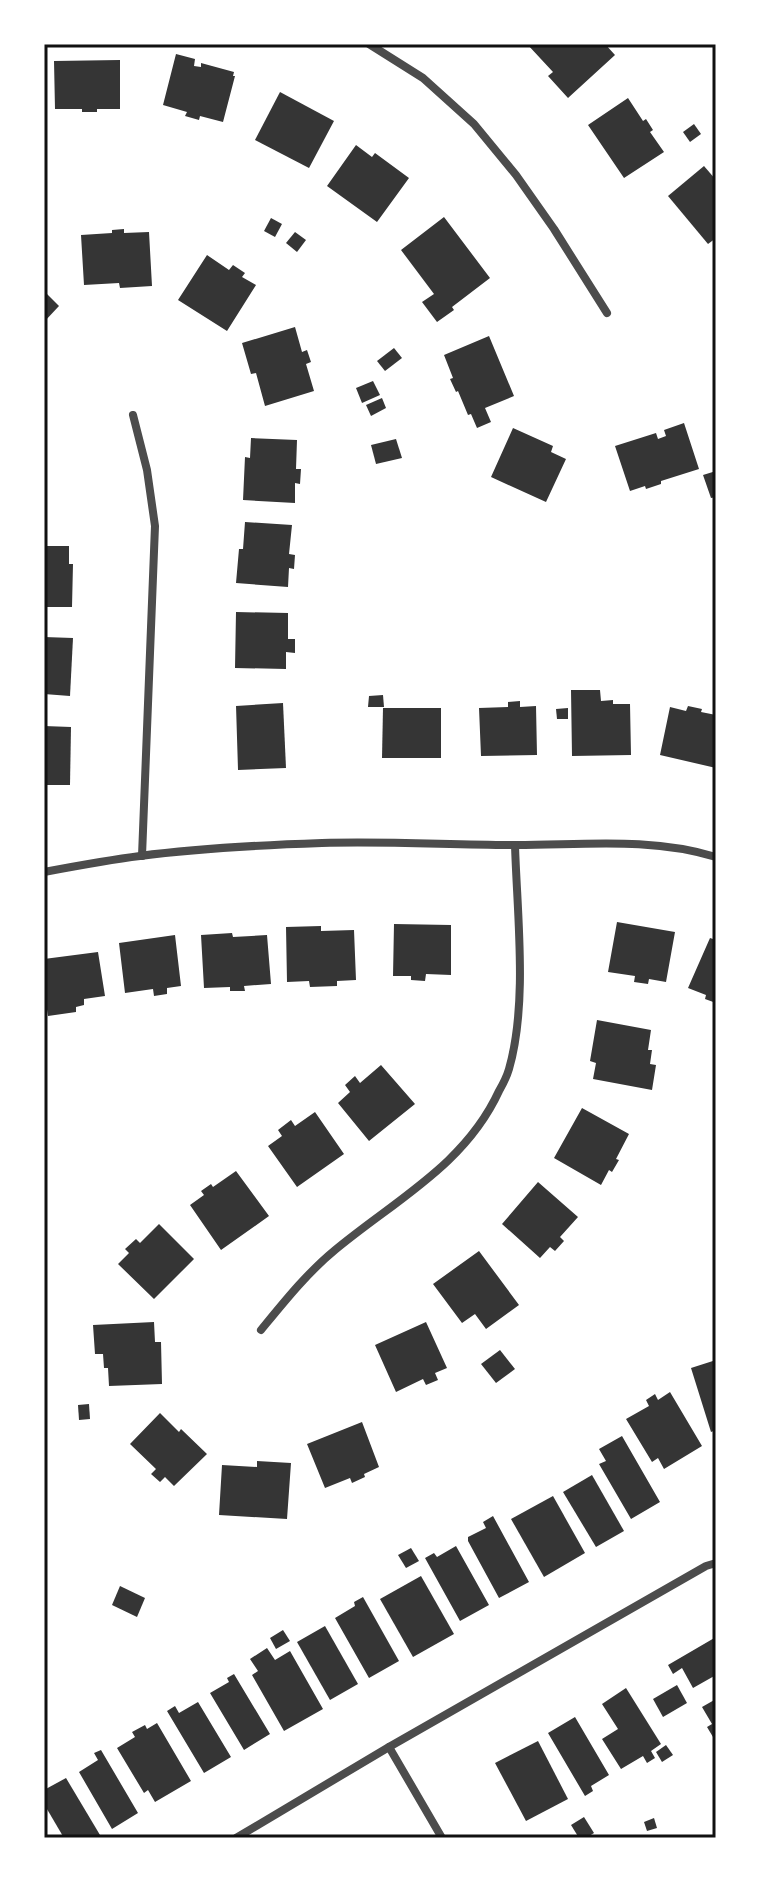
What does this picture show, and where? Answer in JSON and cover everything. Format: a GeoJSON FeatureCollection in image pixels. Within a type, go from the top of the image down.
{"type":"FeatureCollection","features":[{"type":"Feature","properties":{"kind":"street"},"geometry":{"type":"LineString","coordinates":[[369,44],[423,78],[474,124],[531,196],[607,313]]}},
{"type":"Feature","properties":{"kind":"street"},"geometry":{"type":"LineString","coordinates":[[133,415],[147,470],[155,526],[142,856]]}},
{"type":"Feature","properties":{"kind":"street"},"geometry":{"type":"LineString","coordinates":[[44,872],[142,856],[322,843],[637,843],[696,850],[716,857]]}},
{"type":"Feature","properties":{"kind":"street"},"geometry":{"type":"LineString","coordinates":[[261,1330],[334,1251],[436,1173],[466,1144],[491,1109],[509,1070],[519,1020],[515,845]]}},
{"type":"Feature","properties":{"kind":"street"},"geometry":{"type":"LineString","coordinates":[[236,1838],[389,1747],[716,1563]]}},
{"type":"Feature","properties":{"kind":"street"},"geometry":{"type":"LineString","coordinates":[[389,1747],[442,1838]]}},
{"type":"Feature","properties":{"kind":"building"},"geometry":{"type":"Polygon","coordinates":[[[527,44],[605,44],[615,55],[568,98],[548,76],[553,72],[527,44]]]}},
{"type":"Feature","properties":{"kind":"building"},"geometry":{"type":"Polygon","coordinates":[[[176,54],[195,59],[194,66],[201,67],[201,63],[234,72],[223,122],[200,116],[199,120],[185,116],[187,112],[163,105],[176,54]]]}},
{"type":"Feature","properties":{"kind":"building"},"geometry":{"type":"Polygon","coordinates":[[[120,60],[120,109],[82,112],[82,109],[55,109],[54,61],[120,60]]]}},
{"type":"Feature","properties":{"kind":"building"},"geometry":{"type":"Polygon","coordinates":[[[280,92],[334,121],[309,168],[255,140],[280,92]]]}},
{"type":"Feature","properties":{"kind":"building"},"geometry":{"type":"Polygon","coordinates":[[[628,98],[643,121],[646,119],[653,130],[650,132],[664,152],[624,178],[588,125],[628,98]]]}},
{"type":"Feature","properties":{"kind":"building"},"geometry":{"type":"Polygon","coordinates":[[[694,124],[701,134],[690,142],[683,132],[694,124]]]}},
{"type":"Feature","properties":{"kind":"building"},"geometry":{"type":"Polygon","coordinates":[[[356,145],[372,157],[375,153],[409,178],[377,222],[327,186],[356,145]]]}},
{"type":"Feature","properties":{"kind":"building"},"geometry":{"type":"Polygon","coordinates":[[[704,166],[716,180],[716,238],[708,244],[668,196],[704,166]]]}},
{"type":"Feature","properties":{"kind":"building"},"geometry":{"type":"Polygon","coordinates":[[[444,217],[490,278],[437,322],[422,302],[434,294],[401,250],[444,217]]]}},
{"type":"Feature","properties":{"kind":"building"},"geometry":{"type":"Polygon","coordinates":[[[271,218],[282,224],[275,237],[264,231],[271,218]]]}},
{"type":"Feature","properties":{"kind":"building"},"geometry":{"type":"Polygon","coordinates":[[[124,229],[124,233],[149,232],[152,286],[120,288],[119,283],[84,285],[81,235],[124,229]]]}},
{"type":"Feature","properties":{"kind":"building"},"geometry":{"type":"Polygon","coordinates":[[[295,232],[306,240],[297,252],[286,243],[295,232]]]}},
{"type":"Feature","properties":{"kind":"building"},"geometry":{"type":"Polygon","coordinates":[[[207,255],[229,270],[233,265],[245,273],[242,277],[256,285],[227,331],[178,300],[207,255]]]}},
{"type":"Feature","properties":{"kind":"building"},"geometry":{"type":"Polygon","coordinates":[[[44,291],[59,306],[44,322],[44,291]]]}},
{"type":"Feature","properties":{"kind":"building"},"geometry":{"type":"Polygon","coordinates":[[[295,327],[302,352],[307,350],[311,362],[306,364],[314,391],[265,406],[256,373],[251,374],[242,343],[295,327]]]}},
{"type":"Feature","properties":{"kind":"building"},"geometry":{"type":"Polygon","coordinates":[[[489,336],[514,396],[485,408],[491,422],[477,428],[450,379],[453,378],[444,355],[489,336]]]}},
{"type":"Feature","properties":{"kind":"building"},"geometry":{"type":"Polygon","coordinates":[[[394,348],[402,358],[385,371],[377,361],[394,348]]]}},
{"type":"Feature","properties":{"kind":"building"},"geometry":{"type":"Polygon","coordinates":[[[373,381],[380,395],[362,403],[356,388],[373,381]]]}},
{"type":"Feature","properties":{"kind":"building"},"geometry":{"type":"Polygon","coordinates":[[[382,398],[386,408],[371,416],[366,405],[382,398]]]}},
{"type":"Feature","properties":{"kind":"building"},"geometry":{"type":"Polygon","coordinates":[[[684,423],[699,469],[646,489],[645,486],[630,491],[615,446],[656,433],[658,439],[666,436],[664,430],[684,423]]]}},
{"type":"Feature","properties":{"kind":"building"},"geometry":{"type":"Polygon","coordinates":[[[513,428],[553,446],[551,452],[566,459],[546,502],[491,477],[513,428]]]}},
{"type":"Feature","properties":{"kind":"building"},"geometry":{"type":"Polygon","coordinates":[[[251,438],[297,440],[296,469],[301,469],[300,484],[295,483],[295,503],[243,500],[245,457],[250,458],[251,438]]]}},
{"type":"Feature","properties":{"kind":"building"},"geometry":{"type":"Polygon","coordinates":[[[396,439],[402,458],[376,464],[371,445],[396,439]]]}},
{"type":"Feature","properties":{"kind":"building"},"geometry":{"type":"Polygon","coordinates":[[[716,471],[716,497],[711,498],[703,475],[716,471]]]}},
{"type":"Feature","properties":{"kind":"building"},"geometry":{"type":"Polygon","coordinates":[[[245,522],[292,525],[289,554],[295,555],[294,569],[289,568],[288,587],[236,583],[245,522]]]}},
{"type":"Feature","properties":{"kind":"building"},"geometry":{"type":"Polygon","coordinates":[[[44,546],[69,546],[69,564],[73,564],[72,607],[44,607],[44,546]]]}},
{"type":"Feature","properties":{"kind":"building"},"geometry":{"type":"Polygon","coordinates":[[[236,612],[288,613],[288,639],[295,639],[295,653],[286,652],[286,669],[235,668],[236,612]]]}},
{"type":"Feature","properties":{"kind":"building"},"geometry":{"type":"Polygon","coordinates":[[[44,637],[73,638],[70,696],[44,694],[44,637]]]}},
{"type":"Feature","properties":{"kind":"building"},"geometry":{"type":"Polygon","coordinates":[[[571,690],[600,690],[601,701],[630,704],[631,755],[572,756],[571,690]]]}},
{"type":"Feature","properties":{"kind":"building"},"geometry":{"type":"Polygon","coordinates":[[[383,695],[384,707],[368,707],[369,696],[383,695]]]}},
{"type":"Feature","properties":{"kind":"building"},"geometry":{"type":"Polygon","coordinates":[[[520,701],[520,707],[536,706],[537,755],[481,756],[479,708],[508,707],[508,702],[520,701]]]}},
{"type":"Feature","properties":{"kind":"building"},"geometry":{"type":"Polygon","coordinates":[[[283,703],[286,768],[238,770],[236,706],[283,703]]]}},
{"type":"Feature","properties":{"kind":"building"},"geometry":{"type":"Polygon","coordinates":[[[688,706],[716,715],[716,768],[660,755],[670,707],[686,711],[688,706]]]}},
{"type":"Feature","properties":{"kind":"building"},"geometry":{"type":"Polygon","coordinates":[[[383,708],[441,708],[441,758],[382,758],[383,708]]]}},
{"type":"Feature","properties":{"kind":"building"},"geometry":{"type":"Polygon","coordinates":[[[568,708],[568,719],[557,719],[556,709],[568,708]]]}},
{"type":"Feature","properties":{"kind":"building"},"geometry":{"type":"Polygon","coordinates":[[[44,726],[71,727],[70,785],[44,785],[44,726]]]}},
{"type":"Feature","properties":{"kind":"building"},"geometry":{"type":"Polygon","coordinates":[[[617,922],[675,932],[666,982],[649,979],[648,984],[634,982],[635,976],[608,972],[617,922]]]}},
{"type":"Feature","properties":{"kind":"building"},"geometry":{"type":"Polygon","coordinates":[[[394,924],[451,925],[451,975],[426,974],[425,981],[411,980],[411,976],[393,976],[394,924]]]}},
{"type":"Feature","properties":{"kind":"building"},"geometry":{"type":"Polygon","coordinates":[[[321,926],[321,931],[354,930],[356,980],[337,981],[337,986],[310,987],[309,981],[287,982],[286,927],[321,926]]]}},
{"type":"Feature","properties":{"kind":"building"},"geometry":{"type":"Polygon","coordinates":[[[232,933],[233,937],[267,935],[271,984],[244,986],[245,991],[230,991],[230,987],[204,988],[201,935],[232,933]]]}},
{"type":"Feature","properties":{"kind":"building"},"geometry":{"type":"Polygon","coordinates":[[[175,935],[181,986],[167,988],[167,994],[154,996],[153,989],[125,993],[119,943],[175,935]]]}},
{"type":"Feature","properties":{"kind":"building"},"geometry":{"type":"Polygon","coordinates":[[[710,938],[716,940],[716,1003],[688,988],[710,938]]]}},
{"type":"Feature","properties":{"kind":"building"},"geometry":{"type":"Polygon","coordinates":[[[98,952],[105,996],[84,999],[84,1005],[76,1007],[76,1012],[48,1016],[44,959],[98,952]]]}},
{"type":"Feature","properties":{"kind":"building"},"geometry":{"type":"Polygon","coordinates":[[[597,1020],[651,1030],[648,1050],[652,1050],[650,1064],[656,1065],[652,1090],[593,1079],[596,1063],[590,1061],[597,1020]]]}},
{"type":"Feature","properties":{"kind":"building"},"geometry":{"type":"Polygon","coordinates":[[[381,1065],[415,1104],[369,1141],[338,1103],[350,1092],[345,1085],[355,1076],[360,1083],[381,1065]]]}},
{"type":"Feature","properties":{"kind":"building"},"geometry":{"type":"Polygon","coordinates":[[[582,1108],[629,1134],[616,1159],[619,1160],[601,1185],[554,1158],[582,1108]]]}},
{"type":"Feature","properties":{"kind":"building"},"geometry":{"type":"Polygon","coordinates":[[[315,1112],[344,1154],[297,1187],[268,1146],[282,1136],[278,1130],[291,1120],[295,1126],[315,1112]]]}},
{"type":"Feature","properties":{"kind":"building"},"geometry":{"type":"Polygon","coordinates":[[[236,1171],[269,1216],[221,1250],[190,1205],[204,1195],[201,1191],[211,1184],[213,1187],[236,1171]]]}},
{"type":"Feature","properties":{"kind":"building"},"geometry":{"type":"Polygon","coordinates":[[[538,1182],[578,1217],[560,1237],[564,1241],[555,1251],[550,1247],[540,1258],[502,1224],[538,1182]]]}},
{"type":"Feature","properties":{"kind":"building"},"geometry":{"type":"Polygon","coordinates":[[[159,1224],[194,1259],[154,1299],[118,1264],[129,1253],[125,1249],[136,1239],[140,1243],[159,1224]]]}},
{"type":"Feature","properties":{"kind":"building"},"geometry":{"type":"Polygon","coordinates":[[[479,1251],[519,1305],[486,1329],[475,1314],[462,1323],[433,1284],[479,1251]]]}},
{"type":"Feature","properties":{"kind":"building"},"geometry":{"type":"Polygon","coordinates":[[[154,1322],[155,1342],[161,1342],[162,1384],[109,1386],[103,1354],[95,1354],[93,1325],[154,1322]]]}},
{"type":"Feature","properties":{"kind":"building"},"geometry":{"type":"Polygon","coordinates":[[[426,1322],[447,1368],[435,1373],[438,1380],[426,1385],[423,1379],[396,1392],[375,1345],[426,1322]]]}},
{"type":"Feature","properties":{"kind":"building"},"geometry":{"type":"Polygon","coordinates":[[[500,1350],[515,1369],[496,1383],[481,1364],[500,1350]]]}},
{"type":"Feature","properties":{"kind":"building"},"geometry":{"type":"Polygon","coordinates":[[[716,1360],[716,1430],[711,1432],[691,1368],[716,1360]]]}},
{"type":"Feature","properties":{"kind":"building"},"geometry":{"type":"Polygon","coordinates":[[[670,1392],[702,1446],[664,1469],[658,1458],[652,1462],[626,1419],[649,1406],[646,1400],[655,1394],[658,1400],[670,1392]]]}},
{"type":"Feature","properties":{"kind":"building"},"geometry":{"type":"Polygon","coordinates":[[[89,1404],[90,1419],[79,1420],[78,1405],[89,1404]]]}},
{"type":"Feature","properties":{"kind":"building"},"geometry":{"type":"Polygon","coordinates":[[[160,1413],[207,1454],[174,1486],[165,1477],[160,1482],[151,1474],[156,1469],[130,1444],[160,1413]]]}},
{"type":"Feature","properties":{"kind":"building"},"geometry":{"type":"Polygon","coordinates":[[[362,1422],[379,1467],[352,1483],[350,1478],[325,1488],[307,1444],[362,1422]]]}},
{"type":"Feature","properties":{"kind":"building"},"geometry":{"type":"Polygon","coordinates":[[[622,1436],[660,1502],[631,1519],[599,1464],[606,1461],[599,1449],[622,1436]]]}},
{"type":"Feature","properties":{"kind":"building"},"geometry":{"type":"Polygon","coordinates":[[[257,1461],[291,1463],[287,1519],[219,1515],[222,1465],[257,1467],[257,1461]]]}},
{"type":"Feature","properties":{"kind":"building"},"geometry":{"type":"Polygon","coordinates":[[[592,1475],[624,1531],[596,1547],[563,1492],[592,1475]]]}},
{"type":"Feature","properties":{"kind":"building"},"geometry":{"type":"Polygon","coordinates":[[[553,1496],[585,1553],[544,1577],[511,1519],[553,1496]]]}},
{"type":"Feature","properties":{"kind":"building"},"geometry":{"type":"Polygon","coordinates":[[[493,1516],[529,1582],[499,1598],[468,1541],[468,1537],[486,1528],[483,1522],[493,1516]]]}},
{"type":"Feature","properties":{"kind":"building"},"geometry":{"type":"Polygon","coordinates":[[[456,1546],[489,1605],[460,1621],[425,1558],[434,1553],[437,1557],[456,1546]]]}},
{"type":"Feature","properties":{"kind":"building"},"geometry":{"type":"Polygon","coordinates":[[[411,1548],[419,1561],[406,1568],[398,1555],[411,1548]]]}},
{"type":"Feature","properties":{"kind":"building"},"geometry":{"type":"Polygon","coordinates":[[[421,1576],[454,1634],[413,1657],[380,1599],[421,1576]]]}},
{"type":"Feature","properties":{"kind":"building"},"geometry":{"type":"Polygon","coordinates":[[[120,1586],[145,1598],[137,1617],[112,1605],[120,1586]]]}},
{"type":"Feature","properties":{"kind":"building"},"geometry":{"type":"Polygon","coordinates":[[[363,1597],[399,1661],[369,1678],[335,1618],[363,1597]]]}},
{"type":"Feature","properties":{"kind":"building"},"geometry":{"type":"Polygon","coordinates":[[[325,1626],[358,1684],[330,1700],[297,1642],[325,1626]]]}},
{"type":"Feature","properties":{"kind":"building"},"geometry":{"type":"Polygon","coordinates":[[[283,1630],[290,1641],[276,1649],[270,1638],[283,1630]]]}},
{"type":"Feature","properties":{"kind":"building"},"geometry":{"type":"Polygon","coordinates":[[[716,1637],[716,1675],[693,1688],[682,1668],[673,1674],[668,1665],[716,1637]]]}},
{"type":"Feature","properties":{"kind":"building"},"geometry":{"type":"Polygon","coordinates":[[[267,1648],[275,1660],[290,1651],[323,1709],[284,1731],[252,1675],[258,1671],[250,1659],[267,1648]]]}},
{"type":"Feature","properties":{"kind":"building"},"geometry":{"type":"Polygon","coordinates":[[[234,1674],[270,1734],[244,1750],[210,1693],[229,1682],[227,1678],[234,1674]]]}},
{"type":"Feature","properties":{"kind":"building"},"geometry":{"type":"Polygon","coordinates":[[[677,1685],[687,1703],[663,1717],[653,1699],[677,1685]]]}},
{"type":"Feature","properties":{"kind":"building"},"geometry":{"type":"Polygon","coordinates":[[[626,1688],[661,1744],[651,1751],[655,1758],[647,1763],[643,1756],[621,1769],[602,1739],[618,1729],[602,1704],[626,1688]]]}},
{"type":"Feature","properties":{"kind":"building"},"geometry":{"type":"Polygon","coordinates":[[[716,1699],[716,1736],[713,1737],[707,1727],[712,1724],[702,1707],[716,1699]]]}},
{"type":"Feature","properties":{"kind":"building"},"geometry":{"type":"Polygon","coordinates":[[[198,1702],[231,1757],[204,1773],[167,1711],[175,1706],[179,1713],[198,1702]]]}},
{"type":"Feature","properties":{"kind":"building"},"geometry":{"type":"Polygon","coordinates":[[[575,1717],[609,1775],[591,1786],[593,1791],[585,1796],[548,1733],[575,1717]]]}},
{"type":"Feature","properties":{"kind":"building"},"geometry":{"type":"Polygon","coordinates":[[[157,1723],[191,1781],[155,1802],[148,1790],[144,1793],[117,1748],[135,1737],[132,1732],[157,1723]]]}},
{"type":"Feature","properties":{"kind":"building"},"geometry":{"type":"Polygon","coordinates":[[[538,1741],[568,1799],[526,1821],[495,1763],[538,1741]]]}},
{"type":"Feature","properties":{"kind":"building"},"geometry":{"type":"Polygon","coordinates":[[[666,1745],[673,1755],[662,1762],[656,1752],[666,1745]]]}},
{"type":"Feature","properties":{"kind":"building"},"geometry":{"type":"Polygon","coordinates":[[[101,1750],[138,1813],[112,1829],[79,1772],[98,1760],[94,1753],[101,1750]]]}},
{"type":"Feature","properties":{"kind":"building"},"geometry":{"type":"Polygon","coordinates":[[[66,1778],[100,1835],[95,1838],[64,1838],[44,1804],[44,1790],[66,1778]]]}},
{"type":"Feature","properties":{"kind":"building"},"geometry":{"type":"Polygon","coordinates":[[[584,1817],[594,1833],[579,1838],[571,1825],[584,1817]]]}},
{"type":"Feature","properties":{"kind":"building"},"geometry":{"type":"Polygon","coordinates":[[[654,1818],[657,1828],[647,1831],[644,1822],[654,1818]]]}}]}
